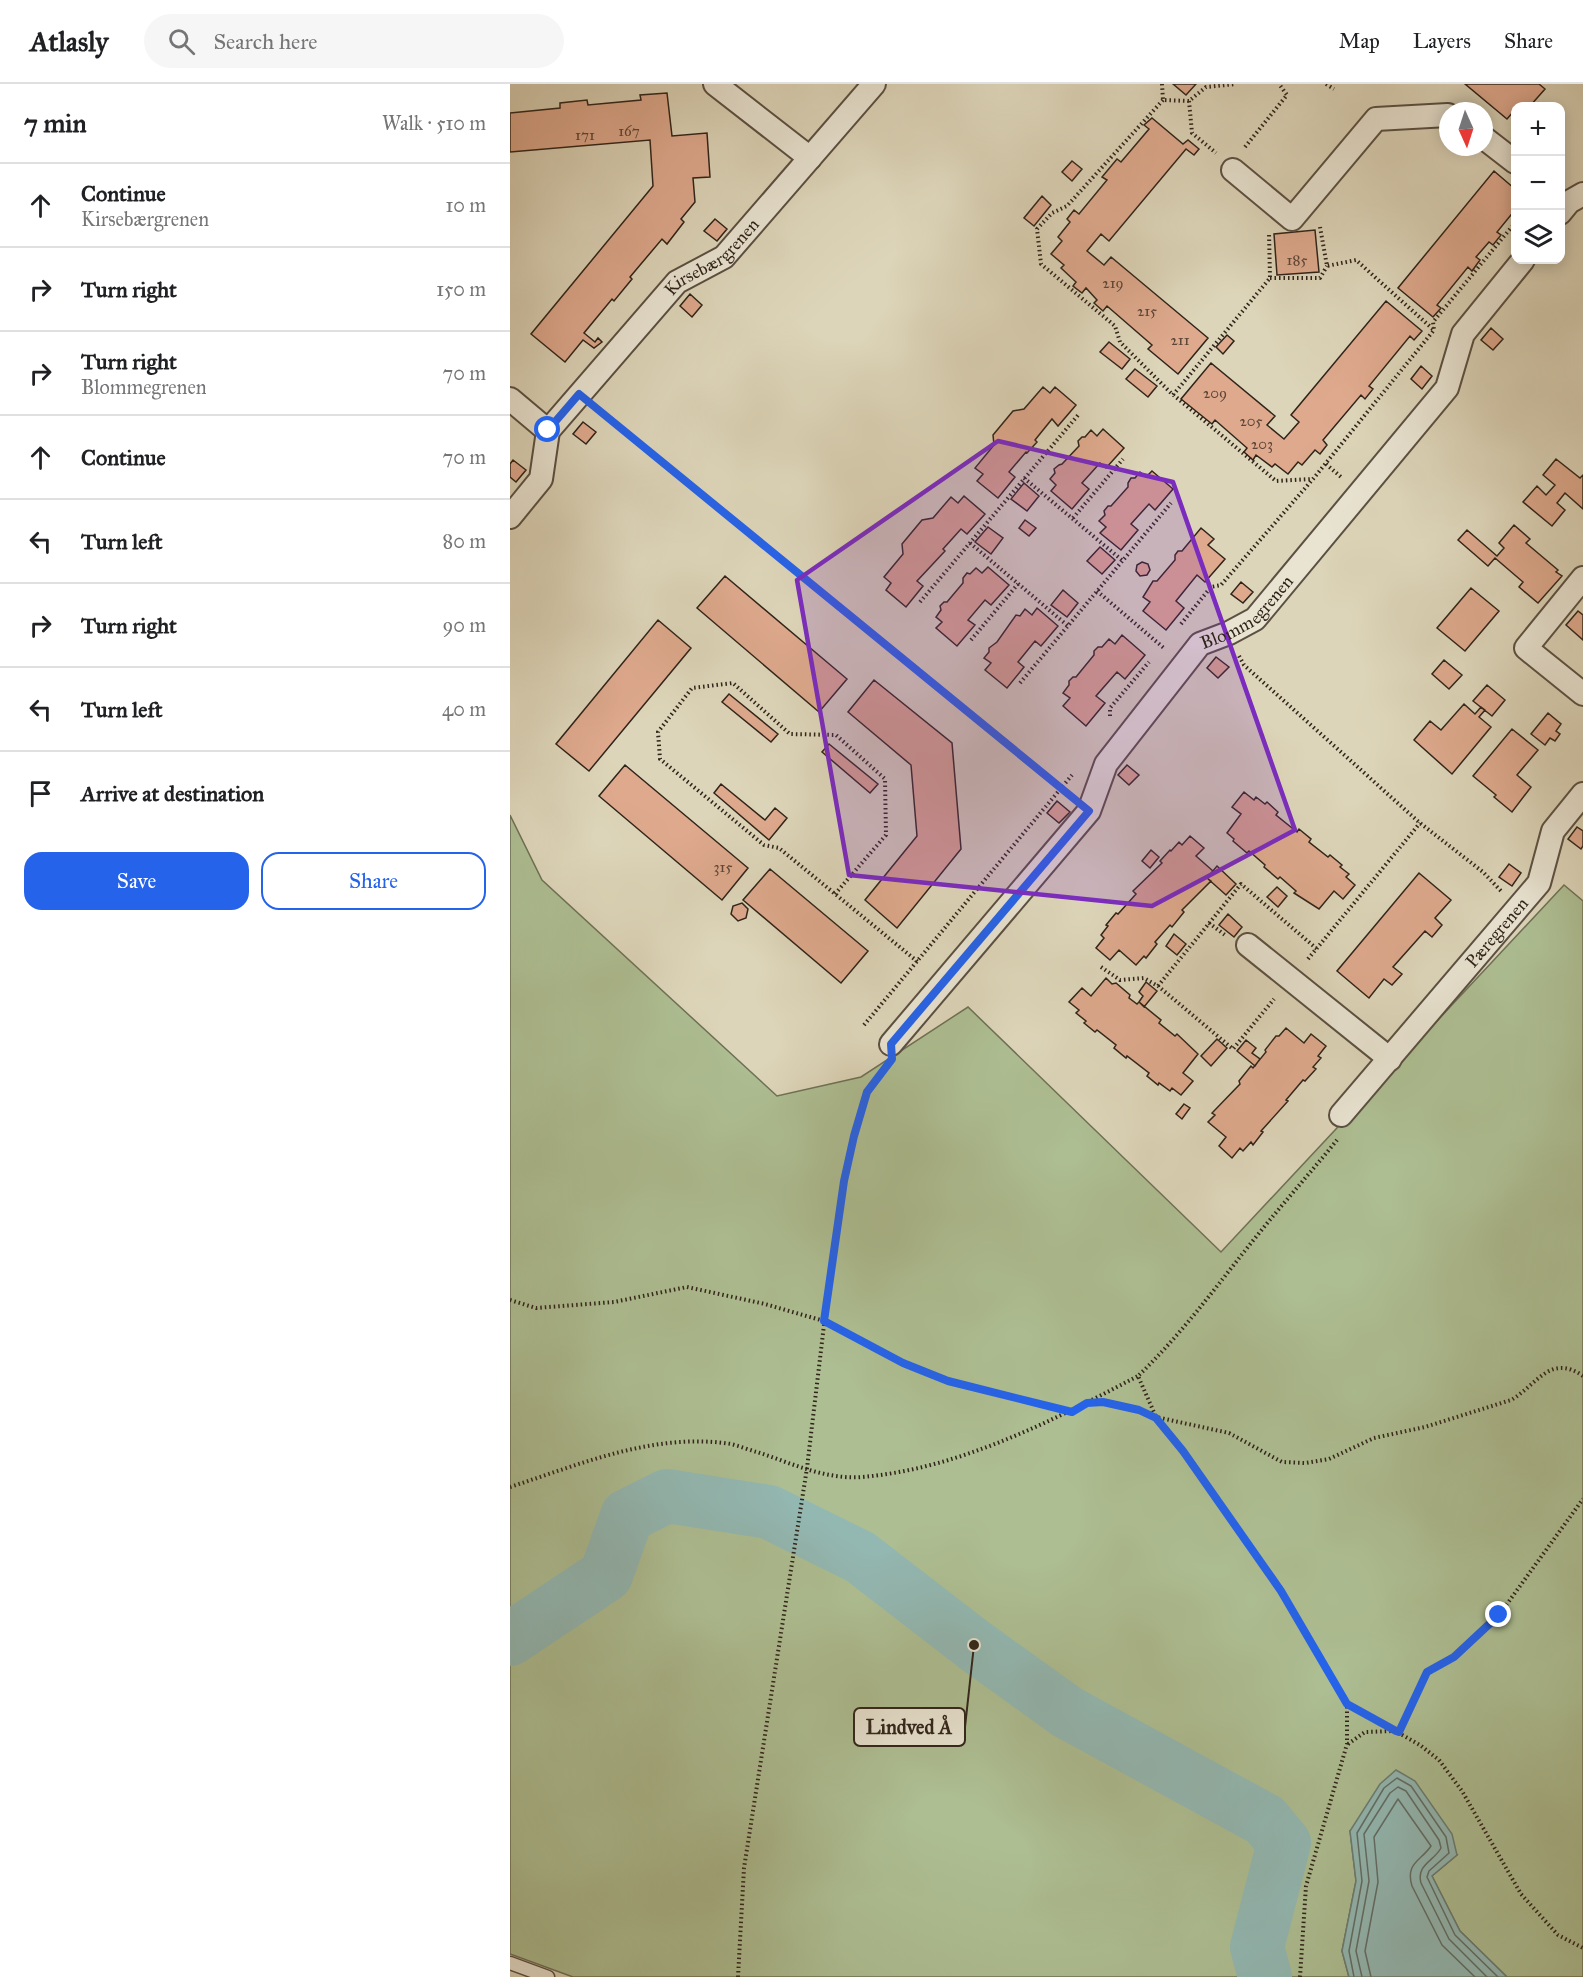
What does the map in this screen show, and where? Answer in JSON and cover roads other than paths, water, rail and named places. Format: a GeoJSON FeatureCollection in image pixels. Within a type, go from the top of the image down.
{"type":"FeatureCollection","features":[{"type":"Feature","properties":{"kind":"street"},"geometry":{"type":"LineString","coordinates":[[715,84],[810,158]]}},
{"type":"Feature","properties":{"kind":"street","name":"Kirsebærgrenen"},"geometry":{"type":"LineString","coordinates":[[548,430],[677,282],[724,257],[874,84]]}},
{"type":"Feature","properties":{"kind":"street"},"geometry":{"type":"LineString","coordinates":[[1232,167],[1288,209],[1376,119],[1439,116]]}},
{"type":"Feature","properties":{"kind":"street"},"geometry":{"type":"LineString","coordinates":[[1493,145],[1511,159]]}},
{"type":"Feature","properties":{"kind":"street","name":"Blommegrenen"},"geometry":{"type":"LineString","coordinates":[[891,1044],[1089,811],[1106,764],[1200,644],[1255,619],[1447,388],[1463,333],[1520,264]]}},
{"type":"Feature","properties":{"kind":"street"},"geometry":{"type":"LineString","coordinates":[[510,399],[548,430],[542,479],[510,517]]}},
{"type":"Feature","properties":{"kind":"street"},"geometry":{"type":"LineString","coordinates":[[1583,578],[1526,648],[1583,694]]}},
{"type":"Feature","properties":{"kind":"street","name":"Pæregrenen"},"geometry":{"type":"LineString","coordinates":[[1341,1115],[1539,883],[1553,831],[1583,794]]}},
{"type":"Feature","properties":{"kind":"street"},"geometry":{"type":"LineString","coordinates":[[1248,945],[1390,1059]]}},
{"type":"Feature","properties":{"kind":"lane"},"geometry":{"type":"LineString","coordinates":[[510,1963],[548,1977]]}},
{"type":"Feature","properties":{"kind":"water"},"geometry":{"type":"Polygon","coordinates":[[[1396,1770],[1415,1781],[1452,1834],[1457,1855],[1432,1876],[1460,1931],[1507,1977],[1349,1977],[1342,1951],[1356,1881],[1350,1831],[1380,1784],[1396,1770]]]}},
{"type":"Feature","properties":{"kind":"waterway"},"geometry":{"type":"LineString","coordinates":[[510,1639],[606,1575],[627,1516],[667,1496],[769,1512],[860,1557],[974,1645],[1067,1712],[1265,1820],[1284,1843],[1257,1947],[1265,1977]]}},
{"type":"Feature","properties":{"kind":"place","name":"Lindved Å"},"geometry":{"type":"Point","coordinates":[974,1645]}}]}
